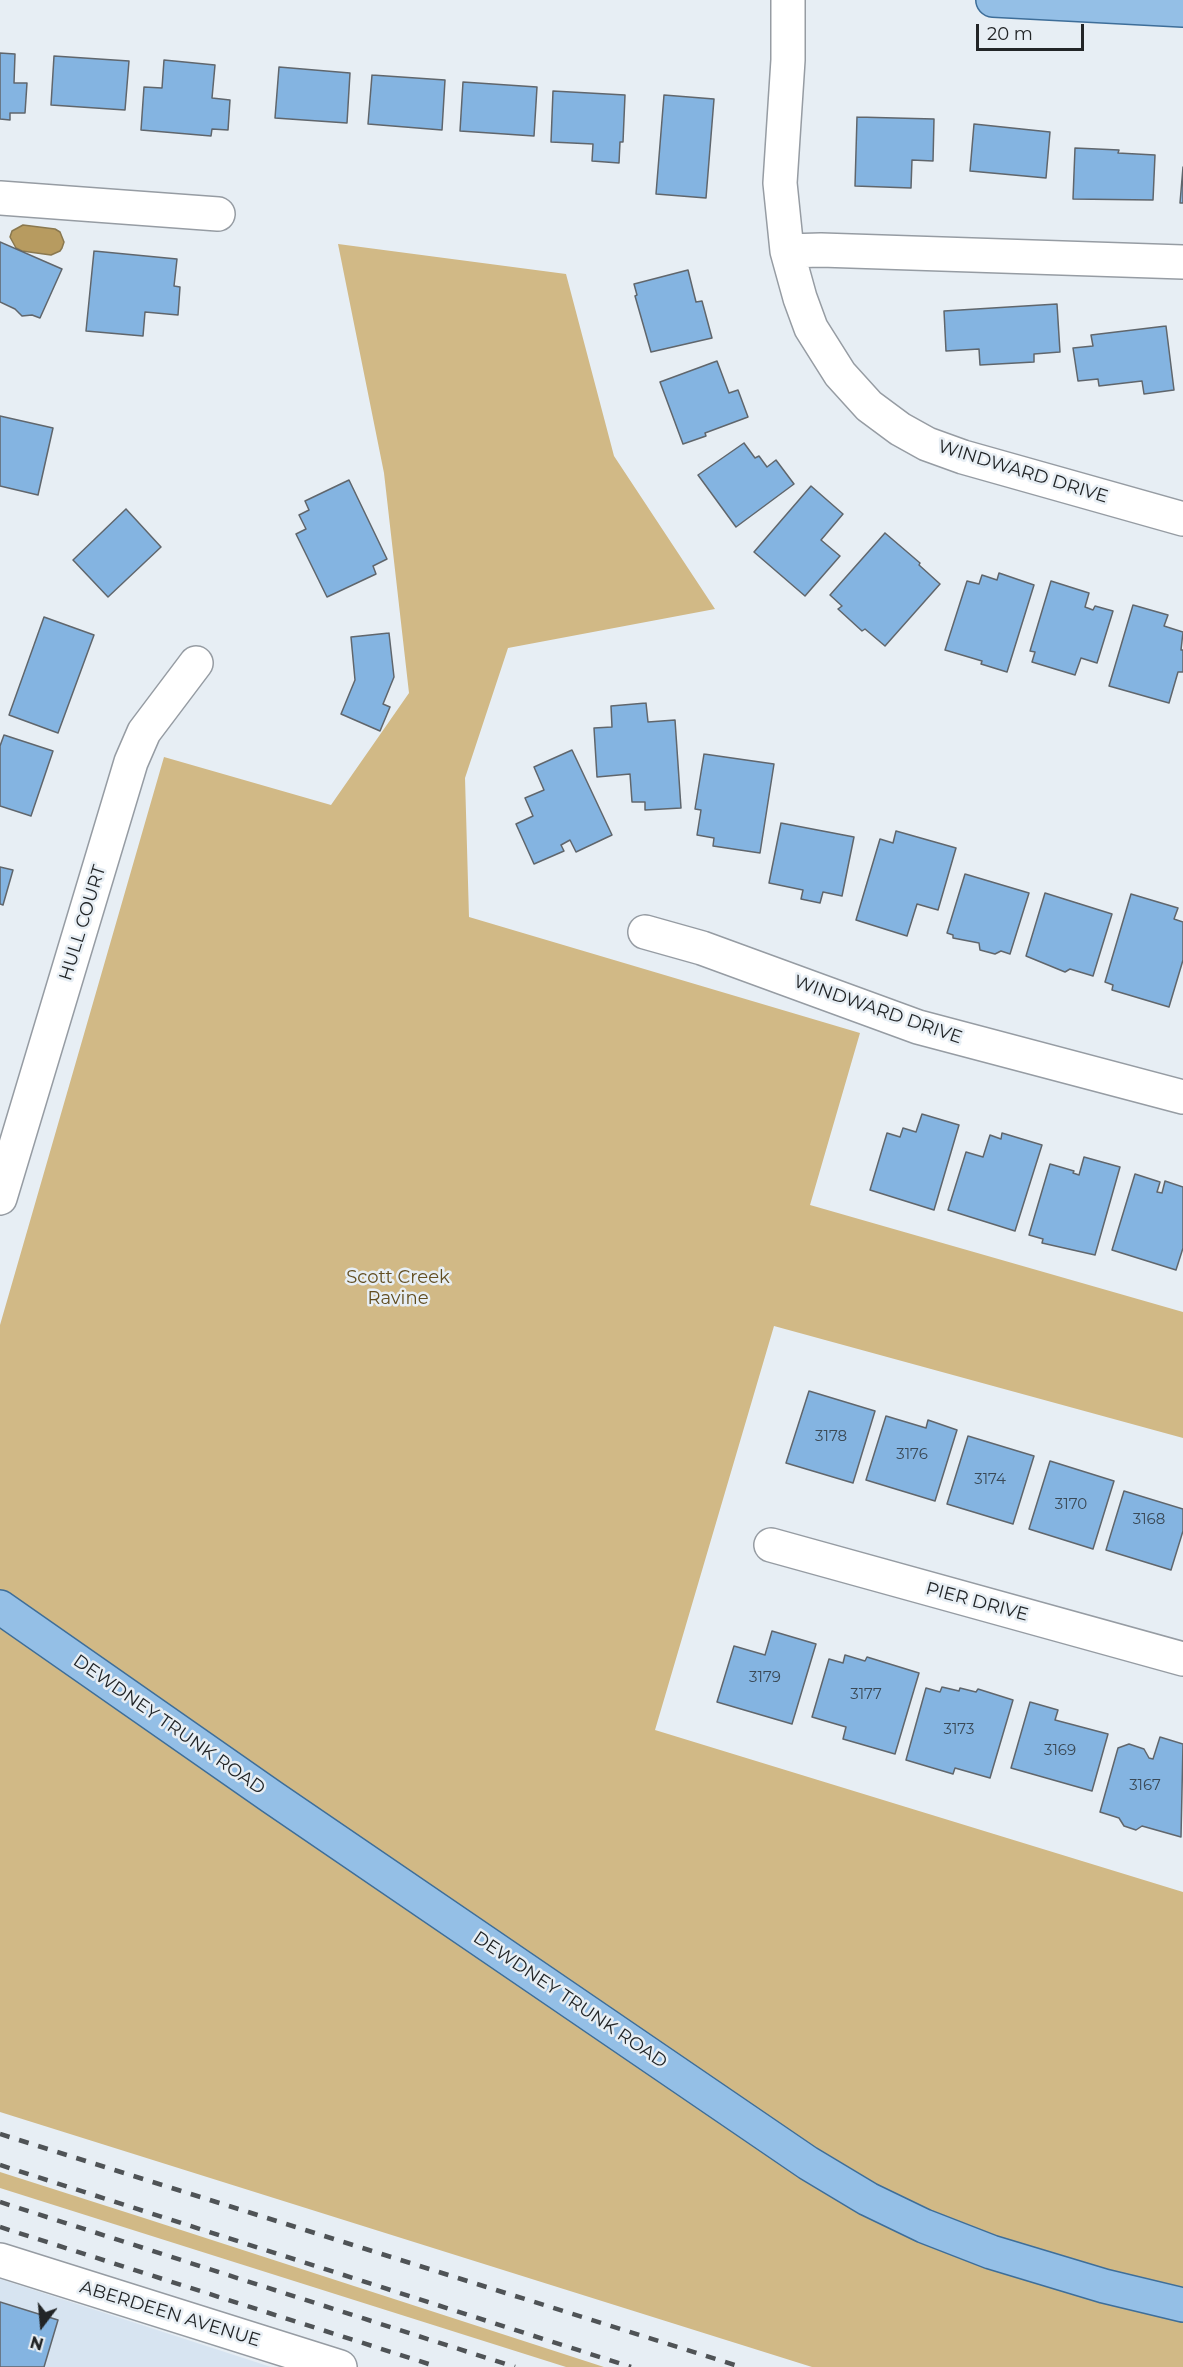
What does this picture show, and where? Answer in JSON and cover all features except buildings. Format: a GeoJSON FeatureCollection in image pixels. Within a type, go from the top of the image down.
{"type":"FeatureCollection","features":[{"type":"Feature","properties":{"kind":"main road"},"geometry":{"type":"LineString","coordinates":[[993,0],[1183,10]]}},
{"type":"Feature","properties":{"kind":"main road","name":"DEWDNEY TRUNK ROAD"},"geometry":{"type":"LineString","coordinates":[[0,1607],[282,1804],[749,2123],[808,2163],[868,2199],[924,2226],[991,2252],[1104,2286],[1183,2305]]}},
{"type":"Feature","properties":{"kind":"street","name":"WINDWARD DRIVE"},"geometry":{"type":"LineString","coordinates":[[788,0],[788,60],[780,183],[787,251],[811,327],[823,350],[840,374],[869,406],[900,429],[927,444],[963,457],[1183,519]]}},
{"type":"Feature","properties":{"kind":"street"},"geometry":{"type":"LineString","coordinates":[[0,198],[218,214]]}},
{"type":"Feature","properties":{"kind":"street"},"geometry":{"type":"LineString","coordinates":[[787,251],[1183,262]]}},
{"type":"Feature","properties":{"kind":"street","name":"HULL COURT"},"geometry":{"type":"LineString","coordinates":[[0,1198],[131,762],[144,732],[196,663]]}},
{"type":"Feature","properties":{"kind":"street","name":"WINDWARD DRIVE"},"geometry":{"type":"LineString","coordinates":[[645,932],[702,948],[918,1027],[1183,1097]]}},
{"type":"Feature","properties":{"kind":"street","name":"PIER DRIVE"},"geometry":{"type":"LineString","coordinates":[[771,1545],[1183,1659]]}},
{"type":"Feature","properties":{"kind":"street","name":"ABERDEEN AVENUE"},"geometry":{"type":"LineString","coordinates":[[0,2260],[340,2367]]}},
{"type":"Feature","properties":{"kind":"shaded area"},"geometry":{"type":"Polygon","coordinates":[[[23,225],[55,229],[60,232],[64,242],[62,248],[51,255],[16,248],[10,237],[12,231],[23,225]]]}},
{"type":"Feature","properties":{"kind":"shaded area"},"geometry":{"type":"Polygon","coordinates":[[[0,2279],[271,2367],[0,2367],[0,2279]]]}},
{"type":"Feature","properties":{"kind":"green space","name":"Scott Creek Ravine"},"geometry":{"type":"Polygon","coordinates":[[[338,244],[566,274],[614,456],[715,609],[508,648],[465,778],[469,917],[860,1033],[810,1205],[1183,1312],[1183,1438],[774,1326],[655,1730],[1183,1892],[1183,2367],[812,2367],[0,2112],[0,1325],[164,757],[331,805],[409,693],[384,473],[338,244]]]}},
{"type":"Feature","properties":{"kind":"green space"},"geometry":{"type":"Polygon","coordinates":[[[0,2172],[604,2367],[566,2367],[0,2188],[0,2172]]]}},
{"type":"Feature","properties":{"kind":"railway"},"geometry":{"type":"LineString","coordinates":[[0,2134],[741,2367]]}},
{"type":"Feature","properties":{"kind":"railway"},"geometry":{"type":"LineString","coordinates":[[0,2165],[631,2367]]}},
{"type":"Feature","properties":{"kind":"railway"},"geometry":{"type":"LineString","coordinates":[[0,2202],[515,2367]]}},
{"type":"Feature","properties":{"kind":"railway"},"geometry":{"type":"LineString","coordinates":[[0,2227],[438,2367]]}}]}
